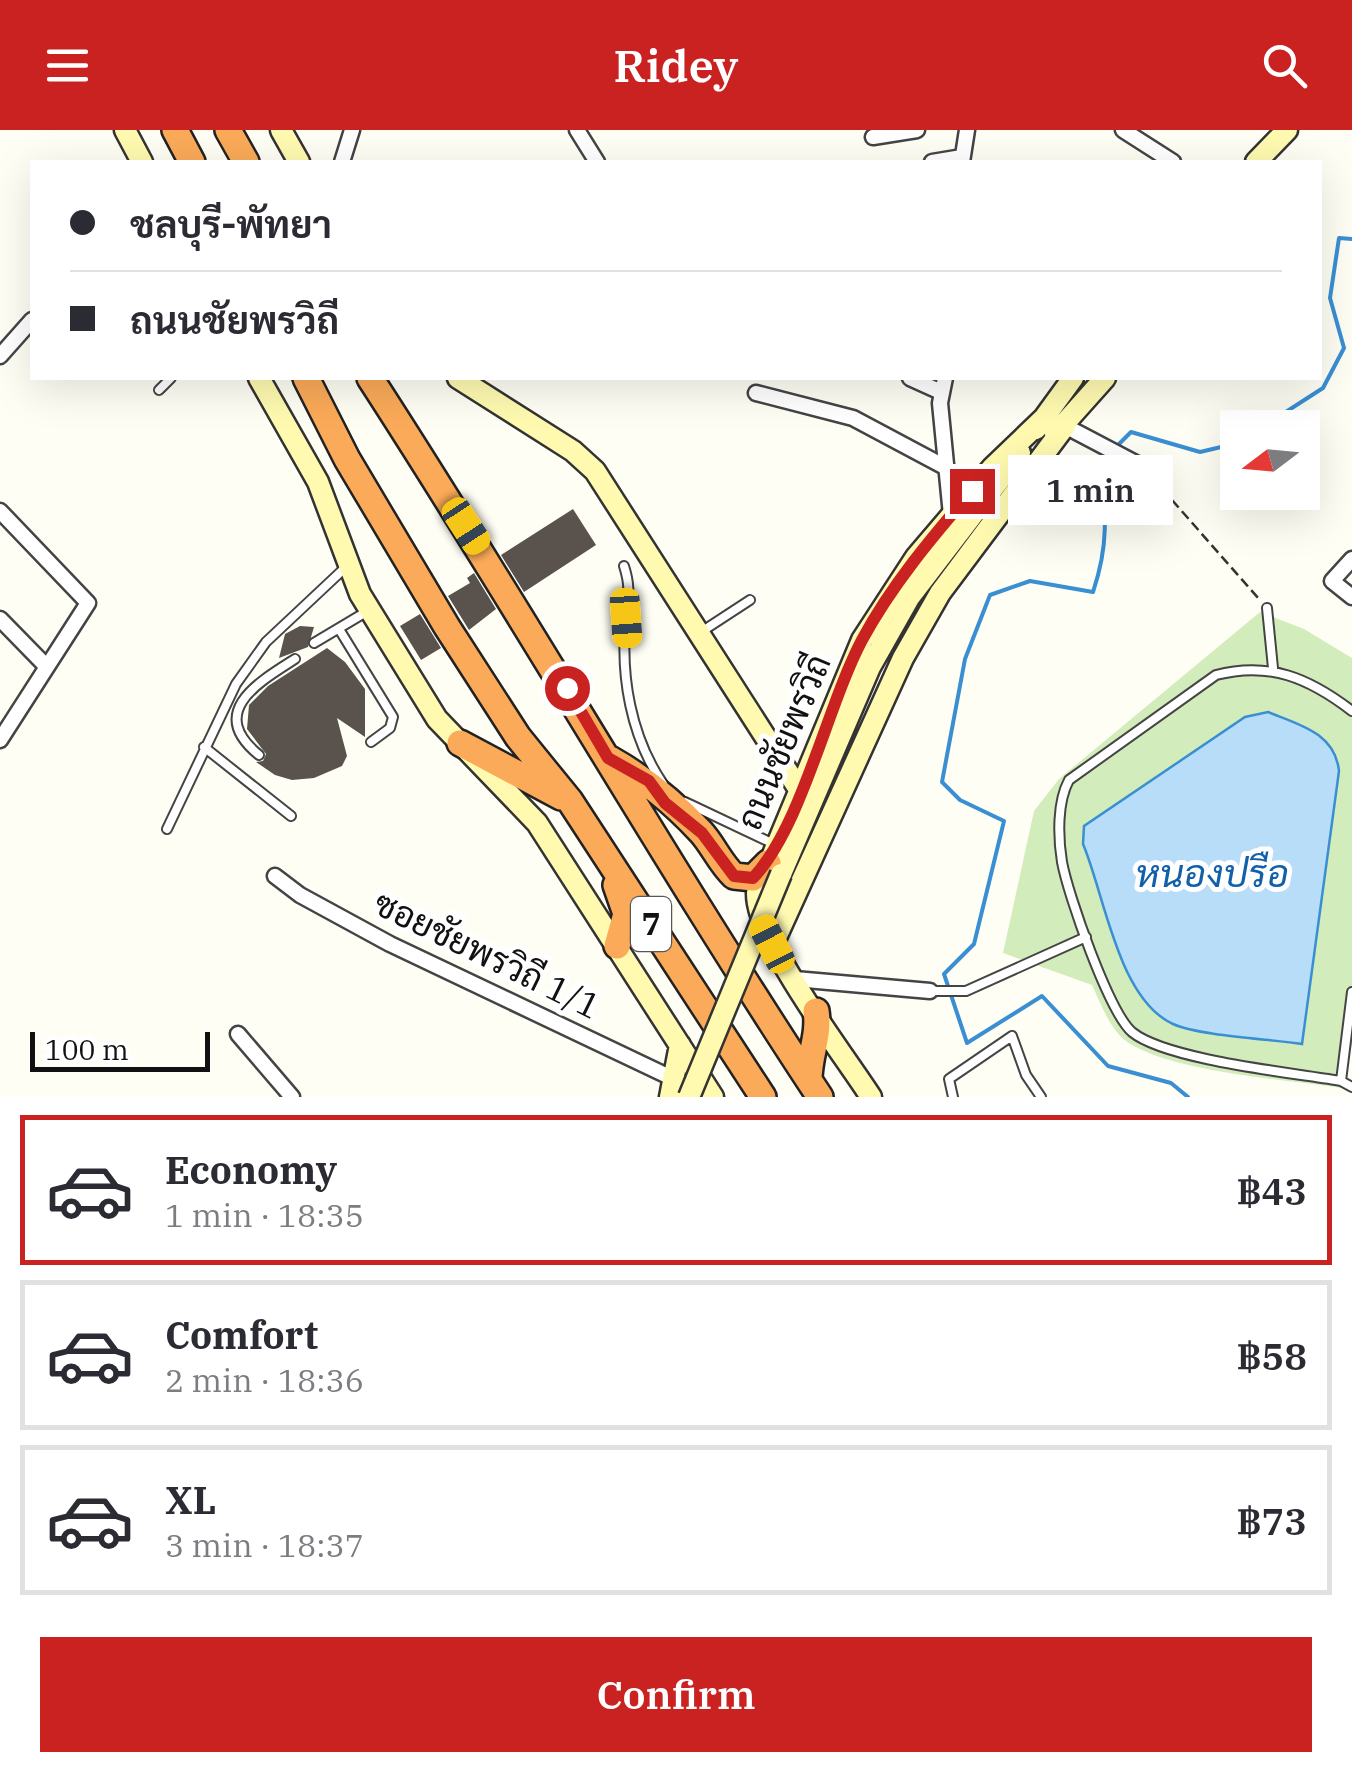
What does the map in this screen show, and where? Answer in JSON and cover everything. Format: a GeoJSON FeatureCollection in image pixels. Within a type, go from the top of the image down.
{"type":"FeatureCollection","features":[{"type":"Feature","properties":{"kind":"highway"},"geometry":{"type":"LineString","coordinates":[[175,130],[191,160]]}},
{"type":"Feature","properties":{"kind":"highway"},"geometry":{"type":"LineString","coordinates":[[228,130],[245,160]]}},
{"type":"Feature","properties":{"kind":"highway","name":"7"},"geometry":{"type":"LineString","coordinates":[[307,380],[356,476],[447,627],[518,737],[570,802],[763,1097]]}},
{"type":"Feature","properties":{"kind":"highway","name":"7"},"geometry":{"type":"LineString","coordinates":[[371,380],[504,585],[814,1089]]}},
{"type":"Feature","properties":{"kind":"highway"},"geometry":{"type":"LineString","coordinates":[[460,743],[570,802]]}},
{"type":"Feature","properties":{"kind":"highway"},"geometry":{"type":"LineString","coordinates":[[608,758],[649,781],[665,803],[702,833],[734,876],[753,878],[775,861]]}},
{"type":"Feature","properties":{"kind":"highway"},"geometry":{"type":"LineString","coordinates":[[605,855],[626,914],[617,946]]}},
{"type":"Feature","properties":{"kind":"highway"},"geometry":{"type":"LineString","coordinates":[[814,1089],[809,1057],[819,1030],[816,1010]]}},
{"type":"Feature","properties":{"kind":"main road"},"geometry":{"type":"LineString","coordinates":[[126,130],[141,160]]}},
{"type":"Feature","properties":{"kind":"main road"},"geometry":{"type":"LineString","coordinates":[[281,130],[297,160]]}},
{"type":"Feature","properties":{"kind":"main road"},"geometry":{"type":"LineString","coordinates":[[1258,160],[1286,130]]}},
{"type":"Feature","properties":{"kind":"main road"},"geometry":{"type":"LineString","coordinates":[[260,380],[318,482],[370,610],[437,719],[536,824],[713,1097]]}},
{"type":"Feature","properties":{"kind":"main road"},"geometry":{"type":"LineString","coordinates":[[461,380],[573,452],[594,471],[800,791]]}},
{"type":"Feature","properties":{"kind":"main road","name":"ถนนชัยพรวิถี"},"geometry":{"type":"LineString","coordinates":[[772,944],[756,913],[757,893],[870,667],[930,568],[1004,477],[1071,380]]}},
{"type":"Feature","properties":{"kind":"main road","name":"ถนนชัยพรวิถี"},"geometry":{"type":"LineString","coordinates":[[772,944],[921,625],[984,530],[1103,380]]}},
{"type":"Feature","properties":{"kind":"main road","name":"ถนนชัยพรวิถี"},"geometry":{"type":"LineString","coordinates":[[678,1091],[862,640],[916,557],[1042,419]]}},
{"type":"Feature","properties":{"kind":"main road","name":"ถนนชัยพรวิถี"},"geometry":{"type":"LineString","coordinates":[[1004,477],[1064,426]]}},
{"type":"Feature","properties":{"kind":"main road"},"geometry":{"type":"LineString","coordinates":[[772,944],[871,1097]]}},
{"type":"Feature","properties":{"kind":"main road"},"geometry":{"type":"LineString","coordinates":[[678,1091],[680,1046]]}},
{"type":"Feature","properties":{"kind":"street"},"geometry":{"type":"LineString","coordinates":[[343,160],[352,130]]}},
{"type":"Feature","properties":{"kind":"street"},"geometry":{"type":"LineString","coordinates":[[577,130],[596,160]]}},
{"type":"Feature","properties":{"kind":"street"},"geometry":{"type":"LineString","coordinates":[[872,137],[917,130]]}},
{"type":"Feature","properties":{"kind":"street"},"geometry":{"type":"LineString","coordinates":[[962,160],[967,130]]}},
{"type":"Feature","properties":{"kind":"street"},"geometry":{"type":"LineString","coordinates":[[1124,130],[1170,160]]}},
{"type":"Feature","properties":{"kind":"street"},"geometry":{"type":"LineString","coordinates":[[0,356],[30,322]]}},
{"type":"Feature","properties":{"kind":"street"},"geometry":{"type":"LineString","coordinates":[[943,385],[945,467],[951,515]]}},
{"type":"Feature","properties":{"kind":"street"},"geometry":{"type":"LineString","coordinates":[[756,393],[853,418],[945,467]]}},
{"type":"Feature","properties":{"kind":"street"},"geometry":{"type":"LineString","coordinates":[[1064,426],[1136,463],[1163,489]]}},
{"type":"Feature","properties":{"kind":"street"},"geometry":{"type":"LineString","coordinates":[[0,511],[88,603],[3,729]]}},
{"type":"Feature","properties":{"kind":"street"},"geometry":{"type":"LineString","coordinates":[[1352,559],[1332,582],[1352,597]]}},
{"type":"Feature","properties":{"kind":"street"},"geometry":{"type":"LineString","coordinates":[[0,619],[46,666]]}},
{"type":"Feature","properties":{"kind":"street","name":"ซอยชัยพรวิถี 1/1"},"geometry":{"type":"LineString","coordinates":[[275,876],[300,896],[678,1091]]}},
{"type":"Feature","properties":{"kind":"street"},"geometry":{"type":"LineString","coordinates":[[795,979],[930,991]]}},
{"type":"Feature","properties":{"kind":"street"},"geometry":{"type":"LineString","coordinates":[[238,1034],[292,1097]]}},
{"type":"Feature","properties":{"kind":"lane"},"geometry":{"type":"LineString","coordinates":[[159,390],[169,380]]}},
{"type":"Feature","properties":{"kind":"lane"},"geometry":{"type":"LineString","coordinates":[[166,829],[236,684],[266,642],[349,564]]}},
{"type":"Feature","properties":{"kind":"lane"},"geometry":{"type":"LineString","coordinates":[[624,566],[631,586],[626,618],[632,722],[639,745],[661,782],[676,796],[775,861]]}},
{"type":"Feature","properties":{"kind":"lane"},"geometry":{"type":"LineString","coordinates":[[701,632],[750,600]]}},
{"type":"Feature","properties":{"kind":"lane"},"geometry":{"type":"LineString","coordinates":[[1267,608],[1273,668]]}},
{"type":"Feature","properties":{"kind":"lane"},"geometry":{"type":"LineString","coordinates":[[314,643],[370,610]]}},
{"type":"Feature","properties":{"kind":"lane"},"geometry":{"type":"LineString","coordinates":[[339,629],[393,718],[390,728],[371,742]]}},
{"type":"Feature","properties":{"kind":"lane"},"geometry":{"type":"LineString","coordinates":[[259,756],[241,736],[238,722],[247,690],[295,659]]}},
{"type":"Feature","properties":{"kind":"lane"},"geometry":{"type":"LineString","coordinates":[[1352,711],[1273,668],[1243,667],[1216,674],[1069,780],[1060,796],[1062,862],[1116,1011],[1133,1033],[1188,1054],[1341,1081],[1352,1087]]}},
{"type":"Feature","properties":{"kind":"lane"},"geometry":{"type":"LineString","coordinates":[[236,684],[247,690]]}},
{"type":"Feature","properties":{"kind":"lane"},"geometry":{"type":"LineString","coordinates":[[204,747],[290,816]]}},
{"type":"Feature","properties":{"kind":"lane"},"geometry":{"type":"LineString","coordinates":[[930,991],[966,991],[1086,937]]}},
{"type":"Feature","properties":{"kind":"lane"},"geometry":{"type":"LineString","coordinates":[[1341,1081],[1352,992]]}},
{"type":"Feature","properties":{"kind":"lane"},"geometry":{"type":"LineString","coordinates":[[953,1097],[948,1078],[1012,1036],[1026,1075],[1041,1097]]}},
{"type":"Feature","properties":{"kind":"path"},"geometry":{"type":"LineString","coordinates":[[1163,489],[1267,608]]}},
{"type":"Feature","properties":{"kind":"green space"},"geometry":{"type":"Polygon","coordinates":[[[1260,612],[1304,629],[1352,658],[1352,1044],[1341,1088],[1202,1068],[1150,1053],[1116,1032],[1092,985],[1003,953],[1034,811],[1059,779],[1260,612]]]}},
{"type":"Feature","properties":{"kind":"water","name":"หนองปรือ"},"geometry":{"type":"Polygon","coordinates":[[[1268,712],[1323,739],[1336,758],[1339,771],[1302,1044],[1200,1031],[1173,1024],[1154,1011],[1126,970],[1083,844],[1084,826],[1245,717],[1268,712]]]}},
{"type":"Feature","properties":{"kind":"building"},"geometry":{"type":"Polygon","coordinates":[[[573,509],[596,545],[524,592],[501,555],[573,509]]]}},
{"type":"Feature","properties":{"kind":"building"},"geometry":{"type":"Polygon","coordinates":[[[474,573],[496,609],[469,630],[448,596],[470,583],[467,578],[474,573]]]}},
{"type":"Feature","properties":{"kind":"building"},"geometry":{"type":"Polygon","coordinates":[[[420,614],[441,648],[421,660],[400,626],[420,614]]]}},
{"type":"Feature","properties":{"kind":"building"},"geometry":{"type":"Polygon","coordinates":[[[300,626],[314,627],[308,647],[279,658],[285,634],[300,626]]]}},
{"type":"Feature","properties":{"kind":"building"},"geometry":{"type":"Polygon","coordinates":[[[327,648],[345,662],[365,689],[365,737],[337,718],[347,756],[342,766],[314,778],[292,780],[275,775],[256,762],[263,761],[266,754],[247,729],[249,705],[268,686],[327,648]]]}},
{"type":"Feature","properties":{"kind":"waterway"},"geometry":{"type":"LineString","coordinates":[[1289,410],[1323,388],[1344,348],[1330,298],[1339,238],[1352,239]]}},
{"type":"Feature","properties":{"kind":"waterway"},"geometry":{"type":"LineString","coordinates":[[1114,449],[1131,432],[1200,452],[1220,447]]}},
{"type":"Feature","properties":{"kind":"waterway"},"geometry":{"type":"LineString","coordinates":[[1108,456],[1097,467],[1105,530],[1093,592],[1030,581],[990,595],[965,659],[942,782],[960,800],[1004,821],[974,944],[944,974],[967,1043],[1042,996],[1108,1066],[1171,1083],[1188,1097]]}},
{"type":"Feature","properties":{"kind":"route"},"geometry":{"type":"LineString","coordinates":[[567,688],[608,758],[649,781],[665,803],[702,833],[734,876],[743,880],[753,878],[776,846],[862,640],[916,557],[972,491]]}}]}
